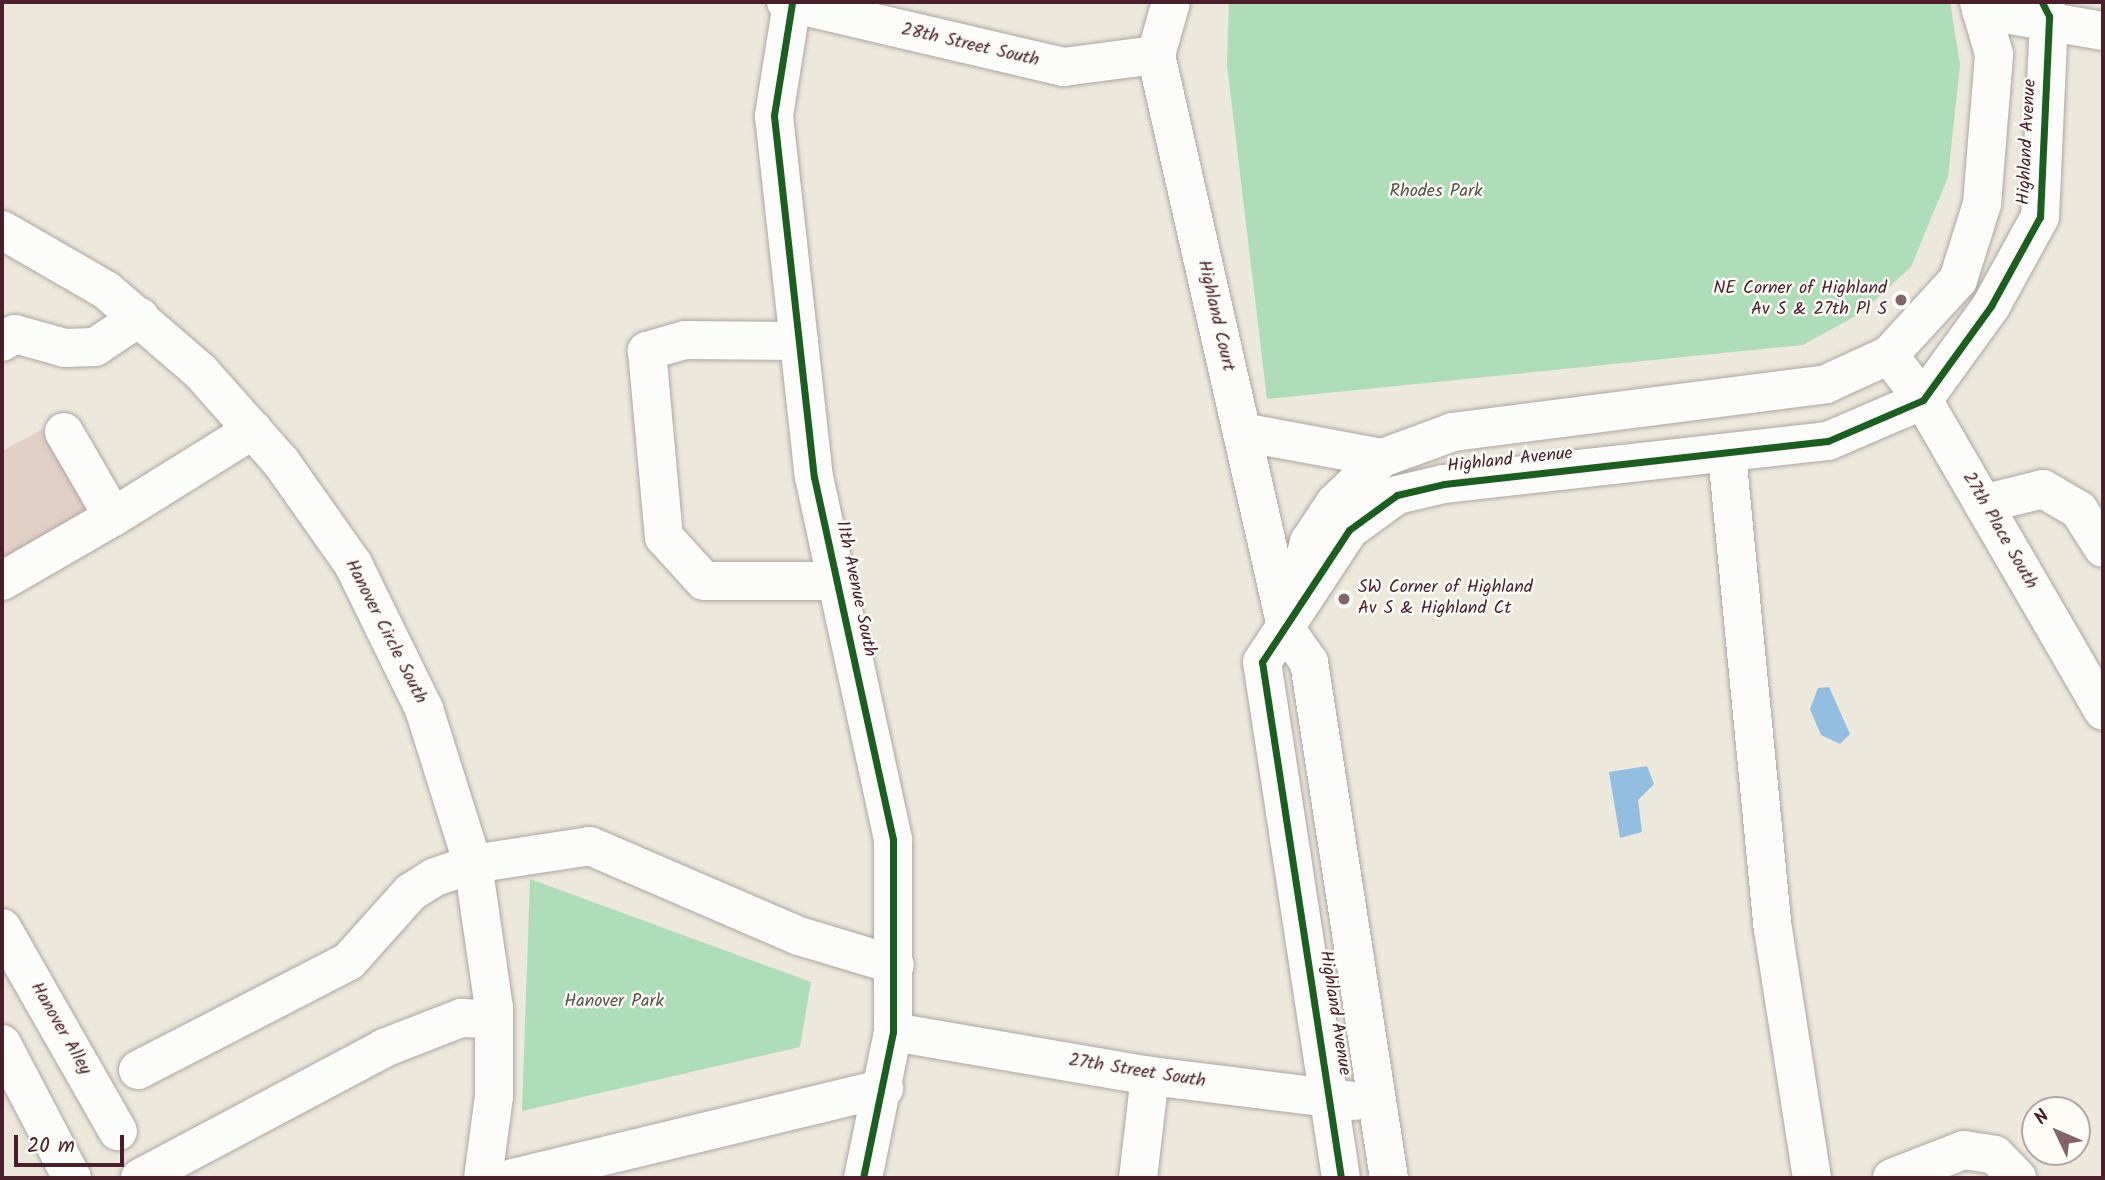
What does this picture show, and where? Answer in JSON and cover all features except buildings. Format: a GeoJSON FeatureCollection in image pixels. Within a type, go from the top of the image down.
{"type":"FeatureCollection","features":[{"type":"Feature","properties":{"kind":"street","name":"28th Street South"},"geometry":{"type":"LineString","coordinates":[[789,2],[1063,68],[1156,55]]}},
{"type":"Feature","properties":{"kind":"street","name":"11th Avenue South"},"geometry":{"type":"LineString","coordinates":[[789,2],[774,116],[814,477],[893,839],[893,1032],[884,1088],[863,1178]]}},
{"type":"Feature","properties":{"kind":"street","name":"Highland Court"},"geometry":{"type":"LineString","coordinates":[[1171,2],[1156,55],[1287,631]]}},
{"type":"Feature","properties":{"kind":"street"},"geometry":{"type":"LineString","coordinates":[[1980,6],[2045,9],[2103,31]]}},
{"type":"Feature","properties":{"kind":"street","name":"Highland Avenue"},"geometry":{"type":"LineString","coordinates":[[1389,1178],[1383,1104],[1309,662],[1287,631],[1309,542],[1335,503],[1382,458],[1453,432],[1826,384],[1889,355],[1958,280],[1982,204],[1994,54],[1980,6]]}},
{"type":"Feature","properties":{"kind":"street","name":"Highland Avenue"},"geometry":{"type":"LineString","coordinates":[[1341,1178],[1331,1098],[1262,670],[1349,530],[1397,495],[1444,484],[1828,441],[1923,400],[1992,306],[2040,217],[2045,9]]}},
{"type":"Feature","properties":{"kind":"street","name":"Hanover Circle South"},"geometry":{"type":"LineString","coordinates":[[2,230],[106,289],[140,317],[253,430],[359,576],[424,709],[472,864],[494,1019],[494,1096],[483,1178]]}},
{"type":"Feature","properties":{"kind":"street"},"geometry":{"type":"LineString","coordinates":[[2,342],[15,334],[65,348],[95,347],[140,317]]}},
{"type":"Feature","properties":{"kind":"street"},"geometry":{"type":"LineString","coordinates":[[799,341],[685,340],[647,351],[664,537],[704,581],[837,581]]}},
{"type":"Feature","properties":{"kind":"street","name":"27th Place South"},"geometry":{"type":"LineString","coordinates":[[1889,355],[1923,400],[2103,712]]}},
{"type":"Feature","properties":{"kind":"street"},"geometry":{"type":"LineString","coordinates":[[2,581],[113,517],[253,430]]}},
{"type":"Feature","properties":{"kind":"street"},"geometry":{"type":"LineString","coordinates":[[64,432],[113,517]]}},
{"type":"Feature","properties":{"kind":"street"},"geometry":{"type":"LineString","coordinates":[[1242,432],[1382,458]]}},
{"type":"Feature","properties":{"kind":"street"},"geometry":{"type":"LineString","coordinates":[[1727,454],[1730,537],[1773,929],[1812,1178]]}},
{"type":"Feature","properties":{"kind":"street"},"geometry":{"type":"LineString","coordinates":[[1983,504],[2043,489],[2079,510],[2103,548]]}},
{"type":"Feature","properties":{"kind":"street"},"geometry":{"type":"LineString","coordinates":[[138,1070],[349,961],[411,892],[472,864],[590,846],[799,936],[895,965]]}},
{"type":"Feature","properties":{"kind":"street","name":"Hanover Alley"},"geometry":{"type":"LineString","coordinates":[[2,928],[118,1131]]}},
{"type":"Feature","properties":{"kind":"street"},"geometry":{"type":"LineString","coordinates":[[140,1178],[384,1048],[461,1017],[494,1019]]}},
{"type":"Feature","properties":{"kind":"street","name":"27th Street South"},"geometry":{"type":"LineString","coordinates":[[893,1032],[1150,1076],[1383,1104]]}},
{"type":"Feature","properties":{"kind":"street"},"geometry":{"type":"LineString","coordinates":[[2,1044],[72,1178]]}},
{"type":"Feature","properties":{"kind":"street"},"geometry":{"type":"LineString","coordinates":[[1138,1178],[1150,1076]]}},
{"type":"Feature","properties":{"kind":"street"},"geometry":{"type":"LineString","coordinates":[[513,1178],[884,1088]]}},
{"type":"Feature","properties":{"kind":"street"},"geometry":{"type":"LineString","coordinates":[[1892,1178],[1964,1150],[1995,1155],[2017,1178]]}},
{"type":"Feature","properties":{"kind":"green space","name":"Rhodes Park"},"geometry":{"type":"Polygon","coordinates":[[[1229,2],[1950,2],[1960,65],[1948,177],[1911,267],[1861,313],[1803,345],[1267,399],[1227,65],[1229,2]]]}},
{"type":"Feature","properties":{"kind":"green space","name":"Hanover Park"},"geometry":{"type":"Polygon","coordinates":[[[530,879],[811,982],[800,1047],[522,1111],[530,879]]]}},
{"type":"Feature","properties":{"kind":"water"},"geometry":{"type":"Polygon","coordinates":[[[1829,687],[1850,734],[1840,744],[1821,735],[1810,709],[1818,688],[1829,687]]]}},
{"type":"Feature","properties":{"kind":"water"},"geometry":{"type":"Polygon","coordinates":[[[1647,766],[1654,784],[1638,800],[1642,832],[1620,838],[1609,772],[1647,766]]]}},
{"type":"Feature","properties":{"kind":"cycle path"},"geometry":{"type":"LineString","coordinates":[[1341,1178],[1262,662],[1349,530],[1397,495],[1444,484],[1828,441],[1923,400],[1991,306],[2040,217],[2049,16],[2042,2]]}},
{"type":"Feature","properties":{"kind":"cycle path"},"geometry":{"type":"LineString","coordinates":[[792,3],[774,116],[814,477],[893,839],[893,1032],[863,1178]]}},
{"type":"Feature","properties":{"kind":"place","name":"NE Corner of Highland Av S & 27th Pl S"},"geometry":{"type":"Point","coordinates":[1901,300]}},
{"type":"Feature","properties":{"kind":"place","name":"SW Corner of Highland Av S & Highland Ct"},"geometry":{"type":"Point","coordinates":[1344,599]}}]}
